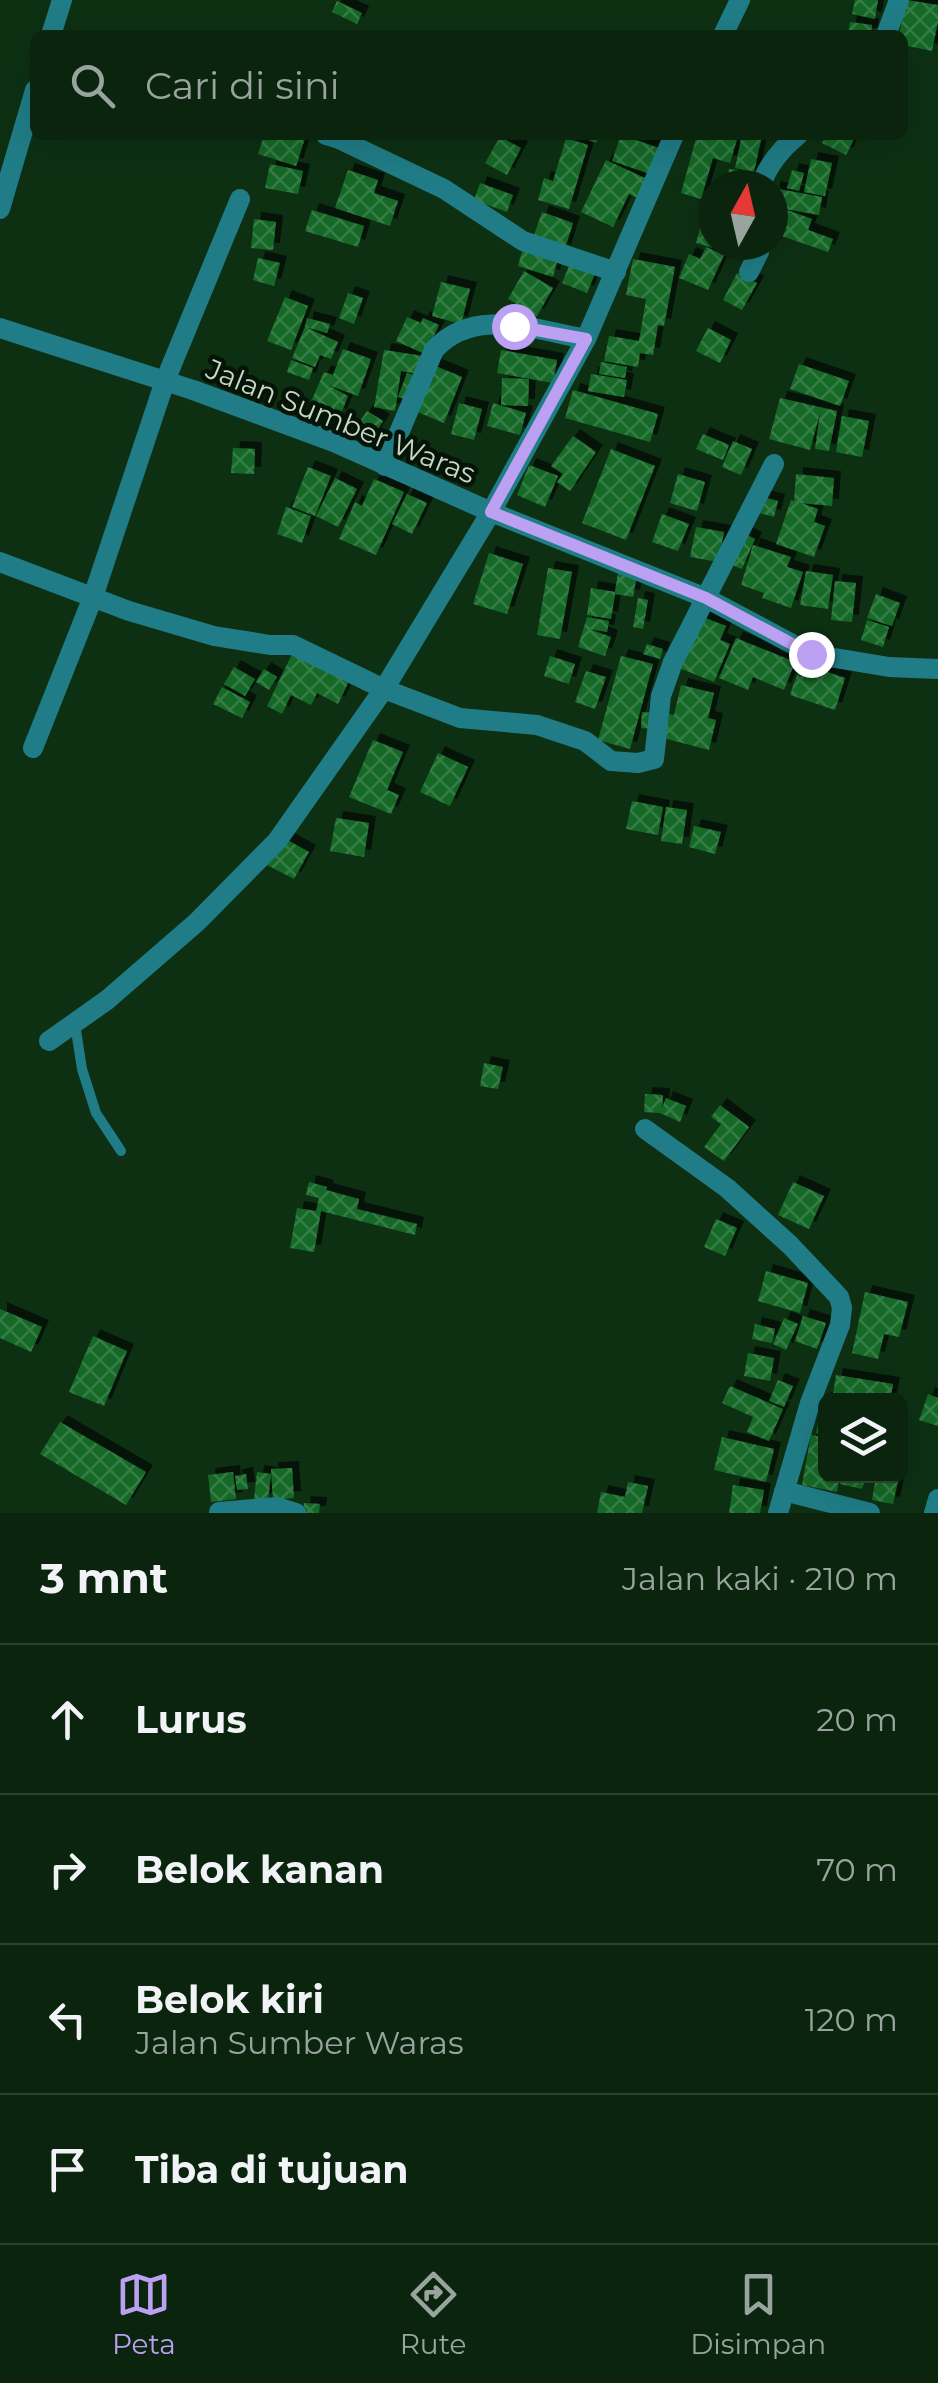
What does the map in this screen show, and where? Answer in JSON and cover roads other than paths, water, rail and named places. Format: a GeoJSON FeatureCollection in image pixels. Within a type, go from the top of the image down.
{"type":"FeatureCollection","features":[{"type":"Feature","properties":{"kind":"street"},"geometry":{"type":"LineString","coordinates":[[53,30],[62,0]]}},
{"type":"Feature","properties":{"kind":"street"},"geometry":{"type":"LineString","coordinates":[[725,30],[740,0]]}},
{"type":"Feature","properties":{"kind":"street"},"geometry":{"type":"LineString","coordinates":[[888,30],[899,0]]}},
{"type":"Feature","properties":{"kind":"street"},"geometry":{"type":"LineString","coordinates":[[0,209],[30,107]]}},
{"type":"Feature","properties":{"kind":"street"},"geometry":{"type":"LineString","coordinates":[[341,140],[444,189],[523,241],[616,272]]}},
{"type":"Feature","properties":{"kind":"street"},"geometry":{"type":"LineString","coordinates":[[48,1042],[107,1000],[197,922],[277,841],[384,690],[491,512],[586,339],[672,140]]}},
{"type":"Feature","properties":{"kind":"street"},"geometry":{"type":"LineString","coordinates":[[767,170],[792,140]]}},
{"type":"Feature","properties":{"kind":"street"},"geometry":{"type":"LineString","coordinates":[[33,748],[92,598],[165,380],[240,198]]}},
{"type":"Feature","properties":{"kind":"street"},"geometry":{"type":"LineString","coordinates":[[749,272],[756,260]]}},
{"type":"Feature","properties":{"kind":"street"},"geometry":{"type":"LineString","coordinates":[[385,466],[434,350],[446,336],[483,323],[586,339]]}},
{"type":"Feature","properties":{"kind":"street","name":"Jalan Sumber Waras"},"geometry":{"type":"LineString","coordinates":[[0,328],[165,380],[334,442],[491,512],[706,598],[811,654],[889,667],[938,669]]}},
{"type":"Feature","properties":{"kind":"street"},"geometry":{"type":"LineString","coordinates":[[0,562],[129,611],[214,636],[270,645],[293,644],[384,690],[460,718],[537,725],[585,741],[611,762],[638,763],[654,758],[661,696],[673,662],[774,464]]}},
{"type":"Feature","properties":{"kind":"street"},"geometry":{"type":"LineString","coordinates":[[645,1129],[726,1188],[839,1296],[840,1325],[810,1403],[778,1513]]}},
{"type":"Feature","properties":{"kind":"street"},"geometry":{"type":"LineString","coordinates":[[784,1491],[870,1513]]}},
{"type":"Feature","properties":{"kind":"street"},"geometry":{"type":"LineString","coordinates":[[934,1513],[938,1499]]}},
{"type":"Feature","properties":{"kind":"street"},"geometry":{"type":"LineString","coordinates":[[219,1512],[277,1508],[296,1513]]}},
{"type":"Feature","properties":{"kind":"lane"},"geometry":{"type":"LineString","coordinates":[[75,1023],[82,1070],[96,1113],[121,1151]]}}]}
